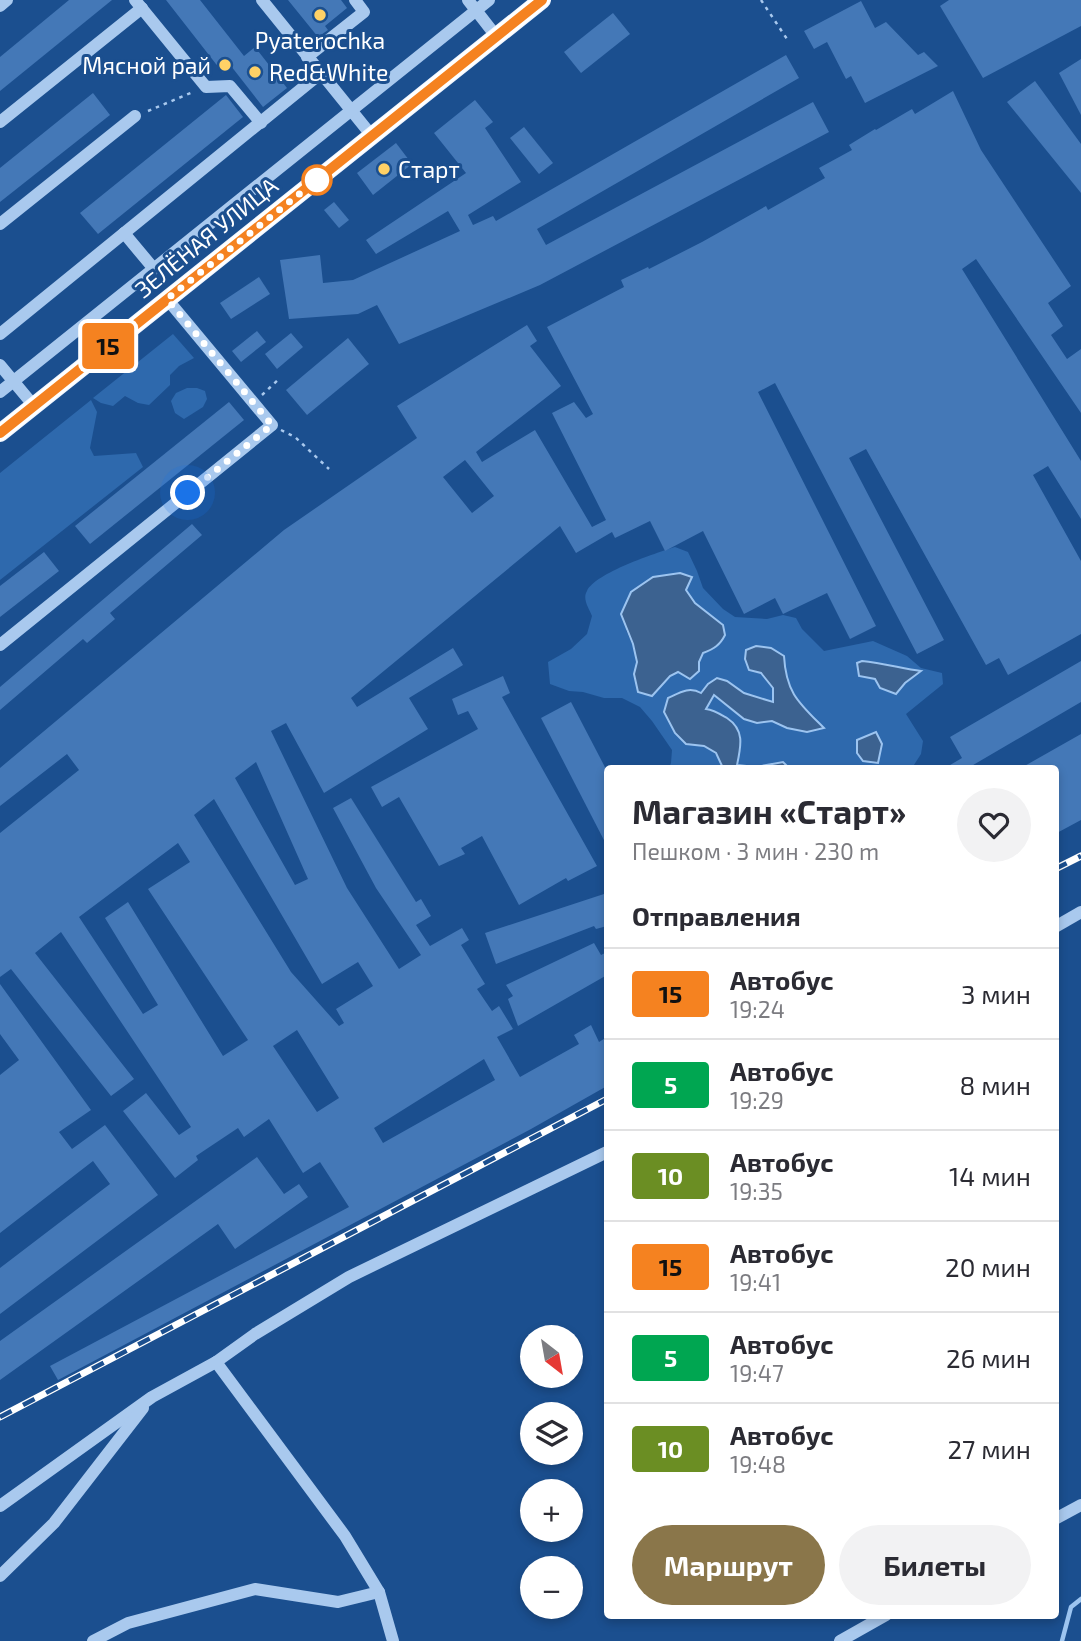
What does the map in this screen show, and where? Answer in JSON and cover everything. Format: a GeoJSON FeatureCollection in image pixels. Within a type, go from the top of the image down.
{"type":"FeatureCollection","features":[{"type":"Feature","properties":{"kind":"main road","name":"ЗЕЛЁНАЯ УЛИЦА"},"geometry":{"type":"LineString","coordinates":[[0,433],[542,0]]}},
{"type":"Feature","properties":{"kind":"street"},"geometry":{"type":"LineString","coordinates":[[0,6],[8,0]]}},
{"type":"Feature","properties":{"kind":"street"},"geometry":{"type":"LineString","coordinates":[[262,0],[372,136]]}},
{"type":"Feature","properties":{"kind":"street"},"geometry":{"type":"LineString","coordinates":[[307,57],[364,12],[355,0]]}},
{"type":"Feature","properties":{"kind":"street"},"geometry":{"type":"LineString","coordinates":[[468,0],[496,37]]}},
{"type":"Feature","properties":{"kind":"street"},"geometry":{"type":"LineString","coordinates":[[0,392],[489,0]]}},
{"type":"Feature","properties":{"kind":"street"},"geometry":{"type":"LineString","coordinates":[[0,122],[139,4],[206,87],[230,86],[261,123]]}},
{"type":"Feature","properties":{"kind":"street"},"geometry":{"type":"LineString","coordinates":[[0,334],[321,73]]}},
{"type":"Feature","properties":{"kind":"street"},"geometry":{"type":"LineString","coordinates":[[0,224],[135,116]]}},
{"type":"Feature","properties":{"kind":"street"},"geometry":{"type":"LineString","coordinates":[[124,233],[154,269]]}},
{"type":"Feature","properties":{"kind":"street"},"geometry":{"type":"LineString","coordinates":[[0,645],[272,425],[167,299]]}},
{"type":"Feature","properties":{"kind":"street"},"geometry":{"type":"LineString","coordinates":[[0,365],[34,406]]}},
{"type":"Feature","properties":{"kind":"street"},"geometry":{"type":"LineString","coordinates":[[1059,925],[1081,912]]}},
{"type":"Feature","properties":{"kind":"street"},"geometry":{"type":"LineString","coordinates":[[0,1506],[152,1397],[216,1362],[349,1277],[604,1153]]}},
{"type":"Feature","properties":{"kind":"street"},"geometry":{"type":"LineString","coordinates":[[216,1362],[345,1536],[379,1592],[393,1641]]}},
{"type":"Feature","properties":{"kind":"street"},"geometry":{"type":"LineString","coordinates":[[0,1576],[54,1523],[152,1397]]}},
{"type":"Feature","properties":{"kind":"street"},"geometry":{"type":"LineString","coordinates":[[1059,1518],[1081,1505]]}},
{"type":"Feature","properties":{"kind":"street"},"geometry":{"type":"LineString","coordinates":[[93,1641],[128,1623],[256,1588],[338,1602],[379,1592]]}},
{"type":"Feature","properties":{"kind":"street"},"geometry":{"type":"LineString","coordinates":[[840,1641],[879,1619]]}},
{"type":"Feature","properties":{"kind":"path"},"geometry":{"type":"LineString","coordinates":[[761,0],[789,42]]}},
{"type":"Feature","properties":{"kind":"path"},"geometry":{"type":"LineString","coordinates":[[135,116],[206,87]]}},
{"type":"Feature","properties":{"kind":"path"},"geometry":{"type":"LineString","coordinates":[[254,403],[281,378]]}},
{"type":"Feature","properties":{"kind":"path"},"geometry":{"type":"LineString","coordinates":[[272,425],[295,437],[329,469]]}},
{"type":"Feature","properties":{"kind":"shaded area"},"geometry":{"type":"Polygon","coordinates":[[[173,334],[194,358],[179,366],[170,375],[170,385],[149,405],[125,396],[113,406],[93,398],[173,334]]]}},
{"type":"Feature","properties":{"kind":"shaded area"},"geometry":{"type":"Polygon","coordinates":[[[187,388],[205,391],[207,399],[203,407],[184,419],[175,413],[171,401],[176,393],[187,388]]]}},
{"type":"Feature","properties":{"kind":"shaded area"},"geometry":{"type":"Polygon","coordinates":[[[91,400],[97,412],[90,448],[94,456],[136,453],[143,467],[0,580],[0,473],[91,400]]]}},
{"type":"Feature","properties":{"kind":"shaded area"},"geometry":{"type":"Polygon","coordinates":[[[675,547],[688,552],[703,588],[723,609],[735,617],[767,619],[783,615],[796,618],[802,629],[824,651],[873,641],[907,656],[921,668],[942,673],[943,684],[906,714],[923,741],[921,754],[914,765],[786,765],[783,762],[736,765],[741,748],[740,735],[730,720],[718,712],[706,709],[714,695],[744,719],[757,723],[772,721],[787,728],[824,728],[791,688],[784,656],[747,650],[745,659],[749,670],[761,673],[773,688],[774,702],[744,693],[727,681],[708,684],[701,693],[686,744],[709,749],[722,765],[670,765],[672,750],[640,707],[622,698],[604,698],[550,684],[548,662],[571,649],[587,634],[592,616],[585,597],[592,584],[601,577],[675,547]],[[691,576],[626,630],[636,656],[634,674],[652,695],[670,676],[699,662],[703,653],[716,646],[725,635],[723,625],[695,603],[686,590],[691,576]],[[880,663],[876,679],[880,688],[905,683],[920,672],[880,663]]]}},
{"type":"Feature","properties":{"kind":"shaded area"},"geometry":{"type":"Polygon","coordinates":[[[680,573],[692,577],[686,590],[695,603],[723,625],[725,635],[716,646],[703,653],[699,671],[690,679],[678,672],[670,676],[652,696],[638,692],[634,674],[637,662],[621,614],[631,592],[653,577],[680,573]]]}},
{"type":"Feature","properties":{"kind":"shaded area"},"geometry":{"type":"Polygon","coordinates":[[[756,646],[771,648],[784,656],[785,669],[795,696],[824,728],[807,732],[787,728],[772,721],[757,723],[744,719],[714,695],[706,709],[733,723],[740,739],[737,765],[722,765],[716,753],[704,746],[686,744],[675,733],[664,712],[668,698],[688,690],[701,693],[717,678],[727,681],[744,693],[773,702],[773,688],[761,673],[749,670],[745,659],[746,650],[756,646]]]}},
{"type":"Feature","properties":{"kind":"shaded area"},"geometry":{"type":"Polygon","coordinates":[[[862,661],[921,671],[896,694],[880,688],[875,679],[859,676],[857,663],[862,661]]]}},
{"type":"Feature","properties":{"kind":"shaded area"},"geometry":{"type":"Polygon","coordinates":[[[876,732],[882,744],[878,763],[863,761],[857,753],[857,740],[876,732]]]}},
{"type":"Feature","properties":{"kind":"building"},"geometry":{"type":"Polygon","coordinates":[[[69,0],[112,0],[0,91],[0,57],[69,0]]]}},
{"type":"Feature","properties":{"kind":"building"},"geometry":{"type":"Polygon","coordinates":[[[166,0],[200,0],[244,56],[255,47],[287,88],[263,107],[231,66],[223,73],[166,0]]]}},
{"type":"Feature","properties":{"kind":"building","name":"Pyaterochka"},"geometry":{"type":"Polygon","coordinates":[[[288,0],[341,0],[347,8],[325,26],[328,30],[318,37],[288,0]]]}},
{"type":"Feature","properties":{"kind":"building"},"geometry":{"type":"Polygon","coordinates":[[[949,0],[1081,0],[1081,26],[983,78],[940,6],[949,0]]]}},
{"type":"Feature","properties":{"kind":"building"},"geometry":{"type":"Polygon","coordinates":[[[861,1],[875,28],[886,22],[918,55],[924,52],[938,66],[865,103],[851,76],[846,79],[827,42],[814,49],[804,31],[861,1]]]}},
{"type":"Feature","properties":{"kind":"building"},"geometry":{"type":"Polygon","coordinates":[[[613,13],[630,34],[581,73],[564,52],[613,13]]]}},
{"type":"Feature","properties":{"kind":"building"},"geometry":{"type":"Polygon","coordinates":[[[786,55],[799,78],[537,229],[546,245],[813,102],[829,132],[540,285],[399,344],[377,305],[358,314],[289,319],[280,260],[320,255],[323,283],[353,280],[460,231],[448,211],[376,254],[366,240],[466,173],[434,133],[475,100],[493,122],[485,128],[521,182],[468,215],[473,225],[493,216],[496,221],[786,55]]]}},
{"type":"Feature","properties":{"kind":"building"},"geometry":{"type":"Polygon","coordinates":[[[1081,59],[1081,115],[1059,73],[1081,59]]]}},
{"type":"Feature","properties":{"kind":"building"},"geometry":{"type":"Polygon","coordinates":[[[1035,81],[1081,144],[1081,193],[1007,102],[1035,81]]]}},
{"type":"Feature","properties":{"kind":"building"},"geometry":{"type":"Polygon","coordinates":[[[953,91],[981,150],[1071,286],[1048,303],[1063,326],[1051,335],[1067,359],[1081,349],[1081,413],[976,259],[962,269],[1081,461],[1081,519],[1048,466],[1033,475],[1081,561],[1081,634],[1008,675],[999,658],[986,665],[866,449],[849,458],[944,640],[917,654],[775,383],[758,392],[876,626],[850,639],[827,593],[783,614],[775,598],[744,614],[703,531],[665,551],[650,521],[615,538],[612,532],[576,553],[560,526],[351,698],[357,707],[453,648],[463,665],[409,698],[428,729],[324,793],[286,723],[271,731],[347,888],[399,969],[421,955],[376,888],[333,808],[351,798],[416,902],[421,899],[431,916],[416,925],[430,946],[462,928],[469,940],[461,945],[485,984],[477,989],[492,1011],[499,1006],[513,1029],[497,1037],[520,1077],[579,1044],[574,1035],[591,1025],[599,1042],[604,1039],[604,1088],[58,1380],[50,1366],[349,1207],[320,1162],[303,1173],[269,1119],[244,1137],[238,1128],[196,1156],[198,1160],[175,1178],[123,1111],[146,1093],[179,1135],[191,1127],[61,932],[35,953],[134,1079],[111,1096],[11,969],[0,977],[0,833],[79,770],[67,754],[0,806],[0,768],[284,530],[417,438],[397,406],[527,325],[537,341],[530,346],[561,386],[476,452],[482,462],[535,430],[592,527],[606,520],[552,413],[574,402],[586,418],[593,414],[547,327],[624,287],[621,280],[702,242],[766,206],[768,210],[825,178],[819,168],[852,150],[849,145],[912,109],[915,114],[953,91]],[[465,460],[443,477],[472,513],[494,496],[465,460]],[[256,762],[235,778],[295,885],[308,879],[256,762]],[[214,799],[194,815],[291,972],[339,1026],[344,1023],[336,1009],[373,986],[358,962],[322,984],[214,799]],[[178,843],[79,917],[143,1014],[158,1005],[105,918],[128,902],[223,1056],[248,1040],[148,889],[190,862],[178,843]],[[297,1030],[273,1046],[317,1112],[339,1098],[297,1030]],[[484,1059],[374,1128],[383,1143],[495,1080],[484,1059]]]}},
{"type":"Feature","properties":{"kind":"building"},"geometry":{"type":"Polygon","coordinates":[[[93,93],[110,115],[0,202],[0,168],[93,93]]]}},
{"type":"Feature","properties":{"kind":"building"},"geometry":{"type":"Polygon","coordinates":[[[226,95],[243,117],[98,234],[80,213],[226,95]]]}},
{"type":"Feature","properties":{"kind":"building"},"geometry":{"type":"Polygon","coordinates":[[[524,127],[553,163],[539,174],[510,138],[524,127]]]}},
{"type":"Feature","properties":{"kind":"building","name":"Старт"},"geometry":{"type":"Polygon","coordinates":[[[396,143],[412,164],[373,195],[357,173],[396,143]]]}},
{"type":"Feature","properties":{"kind":"building"},"geometry":{"type":"Polygon","coordinates":[[[334,202],[349,220],[339,228],[324,210],[334,202]]]}},
{"type":"Feature","properties":{"kind":"building"},"geometry":{"type":"Polygon","coordinates":[[[259,277],[270,294],[231,319],[220,303],[259,277]]]}},
{"type":"Feature","properties":{"kind":"building"},"geometry":{"type":"Polygon","coordinates":[[[257,331],[266,342],[241,362],[232,351],[257,331]]]}},
{"type":"Feature","properties":{"kind":"building"},"geometry":{"type":"Polygon","coordinates":[[[291,333],[303,347],[277,369],[265,354],[291,333]]]}},
{"type":"Feature","properties":{"kind":"building"},"geometry":{"type":"Polygon","coordinates":[[[348,338],[369,364],[307,415],[286,390],[348,338]]]}},
{"type":"Feature","properties":{"kind":"building"},"geometry":{"type":"Polygon","coordinates":[[[229,402],[244,420],[90,544],[75,526],[229,402]]]}},
{"type":"Feature","properties":{"kind":"building"},"geometry":{"type":"Polygon","coordinates":[[[192,524],[202,535],[110,613],[115,619],[87,643],[83,639],[0,710],[0,687],[192,524]]]}},
{"type":"Feature","properties":{"kind":"building"},"geometry":{"type":"Polygon","coordinates":[[[44,552],[59,571],[0,617],[0,586],[44,552]]]}},
{"type":"Feature","properties":{"kind":"building"},"geometry":{"type":"Polygon","coordinates":[[[1081,661],[1081,702],[973,765],[950,765],[962,758],[950,737],[1081,661]]]}},
{"type":"Feature","properties":{"kind":"building"},"geometry":{"type":"Polygon","coordinates":[[[503,676],[510,693],[502,697],[597,866],[568,881],[566,878],[519,905],[482,836],[461,848],[465,854],[439,866],[399,797],[382,807],[371,787],[478,729],[468,711],[458,715],[452,699],[503,676]]]}},
{"type":"Feature","properties":{"kind":"building"},"geometry":{"type":"Polygon","coordinates":[[[571,702],[604,765],[604,840],[541,718],[571,702]]]}},
{"type":"Feature","properties":{"kind":"building"},"geometry":{"type":"Polygon","coordinates":[[[1081,734],[1081,820],[1059,832],[1059,765],[1026,765],[1081,734]]]}},
{"type":"Feature","properties":{"kind":"building"},"geometry":{"type":"Polygon","coordinates":[[[604,894],[604,927],[596,929],[594,926],[496,964],[485,933],[604,894]]]}},
{"type":"Feature","properties":{"kind":"building"},"geometry":{"type":"Polygon","coordinates":[[[594,943],[601,955],[604,954],[604,977],[518,1026],[508,999],[513,996],[506,985],[594,943]]]}},
{"type":"Feature","properties":{"kind":"building"},"geometry":{"type":"Polygon","coordinates":[[[0,984],[91,1110],[59,1132],[72,1149],[105,1125],[158,1195],[0,1314],[0,1268],[110,1184],[93,1161],[0,1233],[0,1075],[19,1060],[0,1034],[0,984]]]}},
{"type":"Feature","properties":{"kind":"building"},"geometry":{"type":"Polygon","coordinates":[[[257,1157],[284,1194],[299,1184],[308,1197],[235,1249],[218,1224],[0,1380],[0,1341],[257,1157]]]}},
{"type":"Feature","properties":{"kind":"waterway"},"geometry":{"type":"LineString","coordinates":[[1062,1641],[1071,1607],[1081,1599]]}},
{"type":"Feature","properties":{"kind":"railway"},"geometry":{"type":"LineString","coordinates":[[1059,867],[1081,856]]}},
{"type":"Feature","properties":{"kind":"railway"},"geometry":{"type":"LineString","coordinates":[[0,1417],[604,1101]]}},
{"type":"Feature","properties":{"kind":"bus line","name":"15"},"geometry":{"type":"LineString","coordinates":[[0,433],[542,0]]}},
{"type":"Feature","properties":{"kind":"place","name":"Pyaterochka"},"geometry":{"type":"Point","coordinates":[320,15]}},
{"type":"Feature","properties":{"kind":"place","name":"Мясной рай"},"geometry":{"type":"Point","coordinates":[225,65]}},
{"type":"Feature","properties":{"kind":"place","name":"Red&White"},"geometry":{"type":"Point","coordinates":[255,72]}},
{"type":"Feature","properties":{"kind":"place","name":"Старт"},"geometry":{"type":"Point","coordinates":[384,169]}},
{"type":"Feature","properties":{"kind":"route"},"geometry":{"type":"LineString","coordinates":[[188,493],[272,425],[167,299],[317,180]]}}]}
